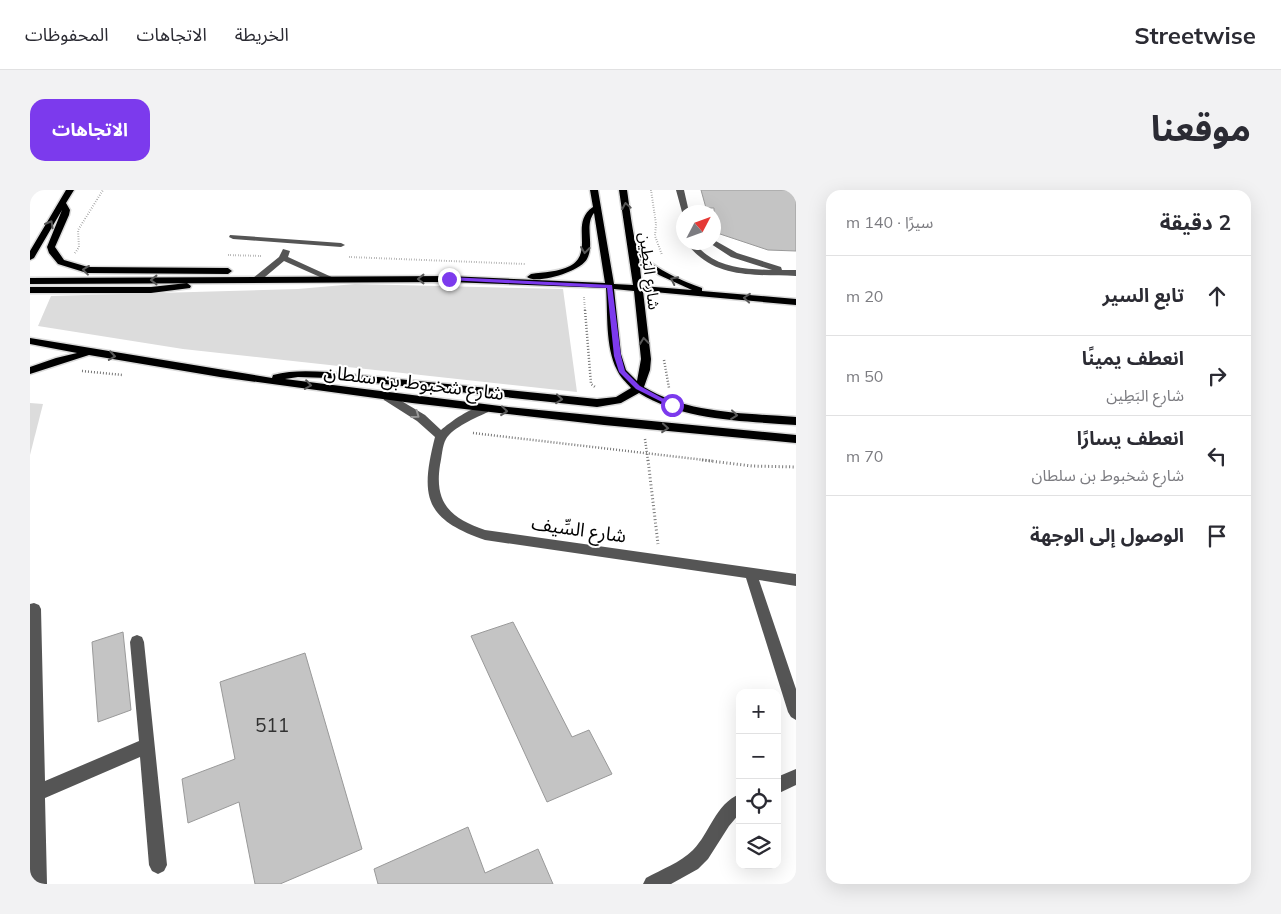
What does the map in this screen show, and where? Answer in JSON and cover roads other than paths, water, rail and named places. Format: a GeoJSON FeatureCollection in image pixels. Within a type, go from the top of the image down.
{"type":"FeatureCollection","features":[{"type":"Feature","properties":{"kind":"main road"},"geometry":{"type":"LineString","coordinates":[[30,258],[70,190]]}},
{"type":"Feature","properties":{"kind":"main road"},"geometry":{"type":"LineString","coordinates":[[594,190],[610,286],[619,364],[628,379],[638,388],[662,401],[688,409],[796,421]]}},
{"type":"Feature","properties":{"kind":"main road","name":"شارع البَطِين"},"geometry":{"type":"LineString","coordinates":[[623,190],[633,246],[646,368],[638,388]]}},
{"type":"Feature","properties":{"kind":"main road"},"geometry":{"type":"LineString","coordinates":[[62,202],[66,210],[65,215],[51,247],[53,253],[61,262],[88,270],[226,271],[239,273],[256,280]]}},
{"type":"Feature","properties":{"kind":"main road"},"geometry":{"type":"LineString","coordinates":[[508,280],[566,270],[582,262],[587,253],[586,218],[589,212],[597,208]]}},
{"type":"Feature","properties":{"kind":"main road"},"geometry":{"type":"LineString","coordinates":[[633,246],[644,260],[661,273],[688,286],[720,296]]}},
{"type":"Feature","properties":{"kind":"main road"},"geometry":{"type":"LineString","coordinates":[[30,281],[391,278],[508,280],[610,286],[796,302]]}},
{"type":"Feature","properties":{"kind":"main road"},"geometry":{"type":"LineString","coordinates":[[30,290],[161,290],[182,287],[203,280]]}},
{"type":"Feature","properties":{"kind":"main road","name":"شارع شخبوط بن سلطان"},"geometry":{"type":"LineString","coordinates":[[30,341],[91,353],[388,397],[643,426],[796,439]]}},
{"type":"Feature","properties":{"kind":"main road"},"geometry":{"type":"LineString","coordinates":[[30,371],[59,360],[91,353]]}},
{"type":"Feature","properties":{"kind":"main road"},"geometry":{"type":"LineString","coordinates":[[267,380],[282,376],[313,374],[579,401],[615,402],[634,393],[638,388]]}},
{"type":"Feature","properties":{"kind":"street"},"geometry":{"type":"LineString","coordinates":[[680,190],[684,205]]}},
{"type":"Feature","properties":{"kind":"street"},"geometry":{"type":"LineString","coordinates":[[233,237],[340,245]]}},
{"type":"Feature","properties":{"kind":"street"},"geometry":{"type":"LineString","coordinates":[[256,280],[283,258],[288,241]]}},
{"type":"Feature","properties":{"kind":"street"},"geometry":{"type":"LineString","coordinates":[[721,247],[734,255],[794,273]]}},
{"type":"Feature","properties":{"kind":"street"},"geometry":{"type":"LineString","coordinates":[[697,250],[702,256],[728,268],[770,274],[794,273]]}},
{"type":"Feature","properties":{"kind":"street"},"geometry":{"type":"LineString","coordinates":[[283,258],[332,279]]}},
{"type":"Feature","properties":{"kind":"street"},"geometry":{"type":"LineString","coordinates":[[388,397],[421,418],[441,436],[457,423],[484,409]]}},
{"type":"Feature","properties":{"kind":"street","name":"شارع السِّيف"},"geometry":{"type":"LineString","coordinates":[[441,436],[432,485],[435,501],[446,516],[463,528],[485,535],[796,580]]}},
{"type":"Feature","properties":{"kind":"street"},"geometry":{"type":"LineString","coordinates":[[750,572],[796,712]]}},
{"type":"Feature","properties":{"kind":"street"},"geometry":{"type":"LineString","coordinates":[[34,609],[38,884]]}},
{"type":"Feature","properties":{"kind":"street"},"geometry":{"type":"LineString","coordinates":[[137,642],[158,865]]}},
{"type":"Feature","properties":{"kind":"street"},"geometry":{"type":"LineString","coordinates":[[37,793],[146,746]]}},
{"type":"Feature","properties":{"kind":"street"},"geometry":{"type":"LineString","coordinates":[[781,784],[796,777]]}},
{"type":"Feature","properties":{"kind":"street"},"geometry":{"type":"LineString","coordinates":[[652,884],[687,866],[702,854],[723,817],[736,806]]}}]}
